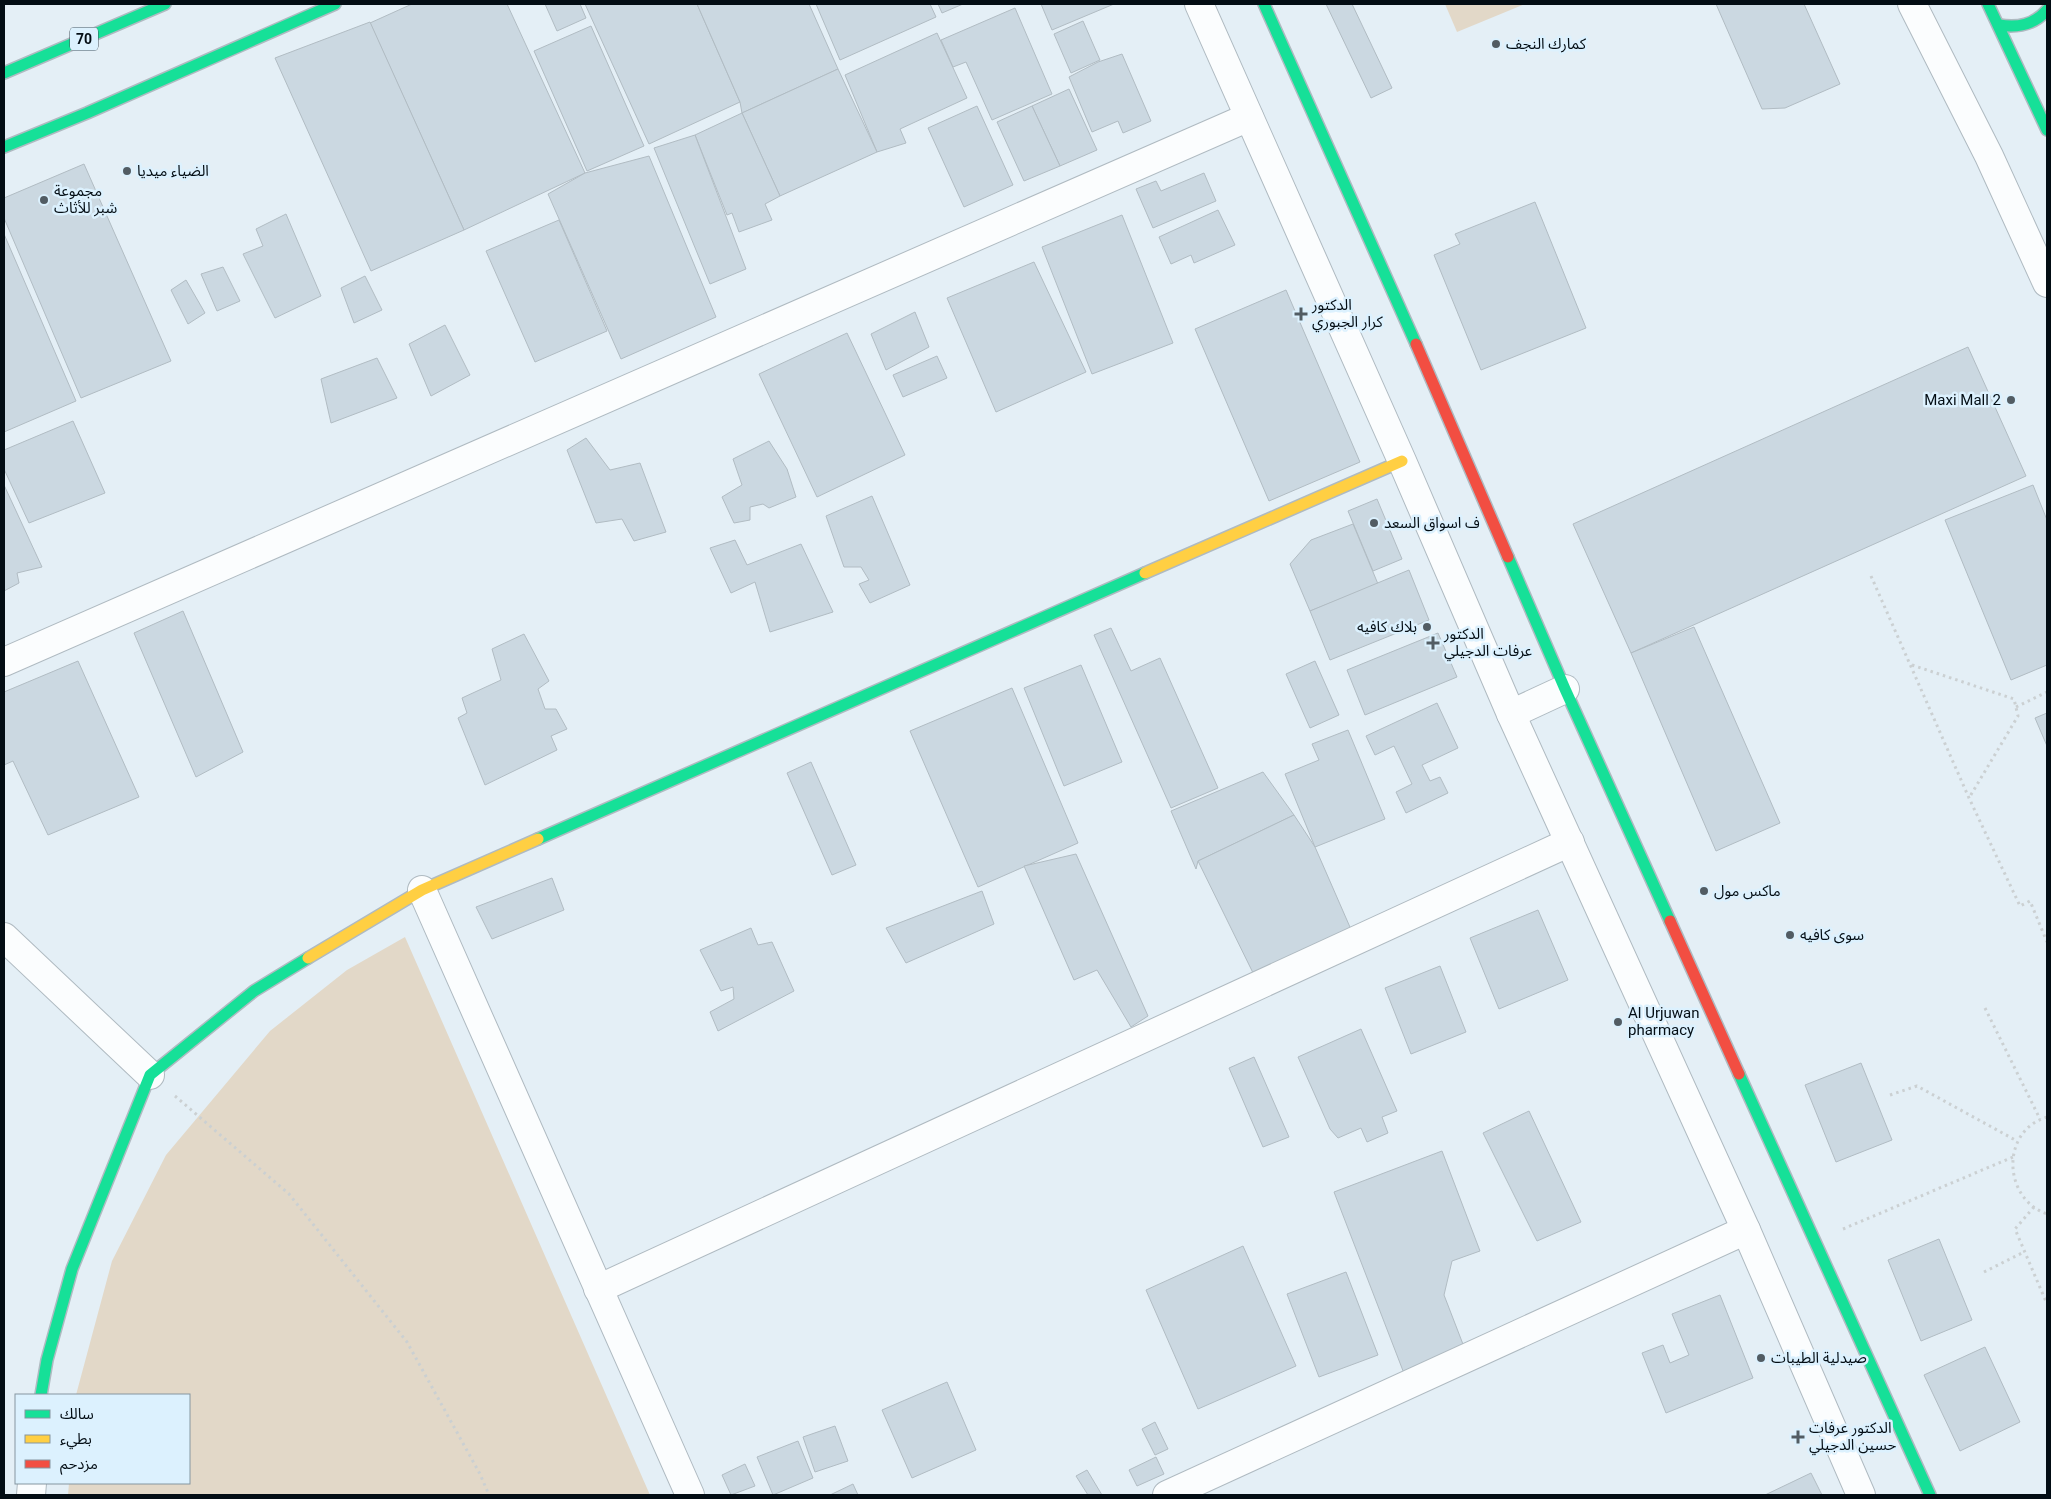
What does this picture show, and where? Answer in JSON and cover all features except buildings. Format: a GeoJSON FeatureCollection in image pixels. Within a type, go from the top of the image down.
{"type":"FeatureCollection","features":[{"type":"Feature","properties":{"kind":"main road","name":"70"},"geometry":{"type":"LineString","coordinates":[[4,73],[165,4]]}},
{"type":"Feature","properties":{"kind":"main road"},"geometry":{"type":"LineString","coordinates":[[4,147],[87,113],[335,4]]}},
{"type":"Feature","properties":{"kind":"main road"},"geometry":{"type":"LineString","coordinates":[[1264,4],[1455,432],[1565,689],[1930,1495]]}},
{"type":"Feature","properties":{"kind":"main road"},"geometry":{"type":"LineString","coordinates":[[1988,4],[2047,130]]}},
{"type":"Feature","properties":{"kind":"main road"},"geometry":{"type":"LineString","coordinates":[[1999,25],[2012,28],[2025,26],[2037,21],[2047,10]]}},
{"type":"Feature","properties":{"kind":"main road"},"geometry":{"type":"LineString","coordinates":[[41,1394],[47,1360],[72,1269],[150,1074],[254,991],[422,890],[1402,461]]}},
{"type":"Feature","properties":{"kind":"street"},"geometry":{"type":"LineString","coordinates":[[1199,4],[1402,461],[1511,714],[1746,1230],[1861,1495]]}},
{"type":"Feature","properties":{"kind":"street"},"geometry":{"type":"LineString","coordinates":[[1912,4],[1989,156],[2047,283]]}},
{"type":"Feature","properties":{"kind":"street"},"geometry":{"type":"LineString","coordinates":[[4,662],[1249,117]]}},
{"type":"Feature","properties":{"kind":"street"},"geometry":{"type":"LineString","coordinates":[[1511,714],[1565,689]]}},
{"type":"Feature","properties":{"kind":"street"},"geometry":{"type":"LineString","coordinates":[[598,1289],[1570,842]]}},
{"type":"Feature","properties":{"kind":"street"},"geometry":{"type":"LineString","coordinates":[[422,890],[690,1495]]}},
{"type":"Feature","properties":{"kind":"street"},"geometry":{"type":"LineString","coordinates":[[4,936],[150,1074]]}},
{"type":"Feature","properties":{"kind":"street"},"geometry":{"type":"LineString","coordinates":[[1167,1495],[1746,1230]]}},
{"type":"Feature","properties":{"kind":"path"},"geometry":{"type":"LineString","coordinates":[[1871,576],[2020,906],[2030,901],[2047,942]]}},
{"type":"Feature","properties":{"kind":"path"},"geometry":{"type":"LineString","coordinates":[[1911,665],[2014,698],[2018,716],[1970,798]]}},
{"type":"Feature","properties":{"kind":"path"},"geometry":{"type":"LineString","coordinates":[[2016,707],[2047,692]]}},
{"type":"Feature","properties":{"kind":"path"},"geometry":{"type":"LineString","coordinates":[[1985,1008],[2040,1119]]}},
{"type":"Feature","properties":{"kind":"path"},"geometry":{"type":"LineString","coordinates":[[150,1074],[289,1194],[407,1342],[490,1495]]}},
{"type":"Feature","properties":{"kind":"path"},"geometry":{"type":"LineString","coordinates":[[1890,1095],[1916,1086],[2018,1141]]}},
{"type":"Feature","properties":{"kind":"path"},"geometry":{"type":"LineString","coordinates":[[2047,1117],[2040,1119],[2027,1129],[2018,1141],[2013,1157],[2012,1173],[2017,1188],[2026,1202],[2047,1214]]}},
{"type":"Feature","properties":{"kind":"path"},"geometry":{"type":"LineString","coordinates":[[1815,1241],[2013,1157]]}},
{"type":"Feature","properties":{"kind":"path"},"geometry":{"type":"LineString","coordinates":[[2034,1207],[2014,1229],[2047,1304]]}},
{"type":"Feature","properties":{"kind":"path"},"geometry":{"type":"LineString","coordinates":[[1984,1272],[2024,1252]]}},
{"type":"Feature","properties":{"kind":"shaded area"},"geometry":{"type":"Polygon","coordinates":[[[1445,4],[1525,4],[1457,32],[1445,4]]]}},
{"type":"Feature","properties":{"kind":"shaded area"},"geometry":{"type":"Polygon","coordinates":[[[405,937],[650,1495],[68,1495],[69,1484],[190,1484],[190,1394],[76,1394],[112,1261],[166,1155],[270,1031],[347,970],[405,937]]]}},
{"type":"Feature","properties":{"kind":"traffic: fast"},"geometry":{"type":"LineString","coordinates":[[4,73],[165,4]]}},
{"type":"Feature","properties":{"kind":"traffic: fast"},"geometry":{"type":"LineString","coordinates":[[4,147],[87,113],[335,4]]}},
{"type":"Feature","properties":{"kind":"traffic: fast"},"geometry":{"type":"LineString","coordinates":[[1264,4],[1416,344]]}},
{"type":"Feature","properties":{"kind":"traffic: fast"},"geometry":{"type":"LineString","coordinates":[[1988,4],[2047,130]]}},
{"type":"Feature","properties":{"kind":"traffic: fast"},"geometry":{"type":"LineString","coordinates":[[1999,25],[2019,26],[2037,19],[2047,10]]}},
{"type":"Feature","properties":{"kind":"traffic: fast"},"geometry":{"type":"LineString","coordinates":[[1508,557],[1565,689],[1670,921]]}},
{"type":"Feature","properties":{"kind":"traffic: fast"},"geometry":{"type":"LineString","coordinates":[[538,839],[1145,573]]}},
{"type":"Feature","properties":{"kind":"traffic: fast"},"geometry":{"type":"LineString","coordinates":[[41,1394],[47,1360],[72,1269],[150,1075],[254,991],[308,958]]}},
{"type":"Feature","properties":{"kind":"traffic: fast"},"geometry":{"type":"LineString","coordinates":[[1739,1074],[1930,1495]]}},
{"type":"Feature","properties":{"kind":"traffic: slow"},"geometry":{"type":"LineString","coordinates":[[1145,573],[1402,461]]}},
{"type":"Feature","properties":{"kind":"traffic: slow"},"geometry":{"type":"LineString","coordinates":[[308,958],[422,890],[538,839]]}},
{"type":"Feature","properties":{"kind":"traffic: jam"},"geometry":{"type":"LineString","coordinates":[[1416,344],[1508,557]]}},
{"type":"Feature","properties":{"kind":"traffic: jam"},"geometry":{"type":"LineString","coordinates":[[1670,921],[1739,1074]]}},
{"type":"Feature","properties":{"kind":"place","name":"كمارك النجف"},"geometry":{"type":"Point","coordinates":[1496,44]}},
{"type":"Feature","properties":{"kind":"place","name":"الضياء ميديا"},"geometry":{"type":"Point","coordinates":[127,171]}},
{"type":"Feature","properties":{"kind":"place","name":"مجموعة شبر للأثاث"},"geometry":{"type":"Point","coordinates":[44,200]}},
{"type":"Feature","properties":{"kind":"place","name":"الدكتور كرار الجبوري"},"geometry":{"type":"Point","coordinates":[1301,314]}},
{"type":"Feature","properties":{"kind":"place","name":"Maxi Mall 2"},"geometry":{"type":"Point","coordinates":[2011,400]}},
{"type":"Feature","properties":{"kind":"place","name":"ف اسواق السعد"},"geometry":{"type":"Point","coordinates":[1374,523]}},
{"type":"Feature","properties":{"kind":"place","name":"بلاك كافيه"},"geometry":{"type":"Point","coordinates":[1427,627]}},
{"type":"Feature","properties":{"kind":"place","name":"الدكتور عرفات الدجيلي"},"geometry":{"type":"Point","coordinates":[1433,643]}},
{"type":"Feature","properties":{"kind":"place","name":"ماكس مول"},"geometry":{"type":"Point","coordinates":[1704,891]}},
{"type":"Feature","properties":{"kind":"place","name":"سوى كافيه"},"geometry":{"type":"Point","coordinates":[1790,935]}},
{"type":"Feature","properties":{"kind":"place","name":"Al Urjuwan pharmacy"},"geometry":{"type":"Point","coordinates":[1618,1022]}},
{"type":"Feature","properties":{"kind":"place","name":"صيدلية الطيبات"},"geometry":{"type":"Point","coordinates":[1761,1358]}},
{"type":"Feature","properties":{"kind":"place","name":"الدكتور عرفات حسين الدجيلي"},"geometry":{"type":"Point","coordinates":[1798,1437]}}]}
